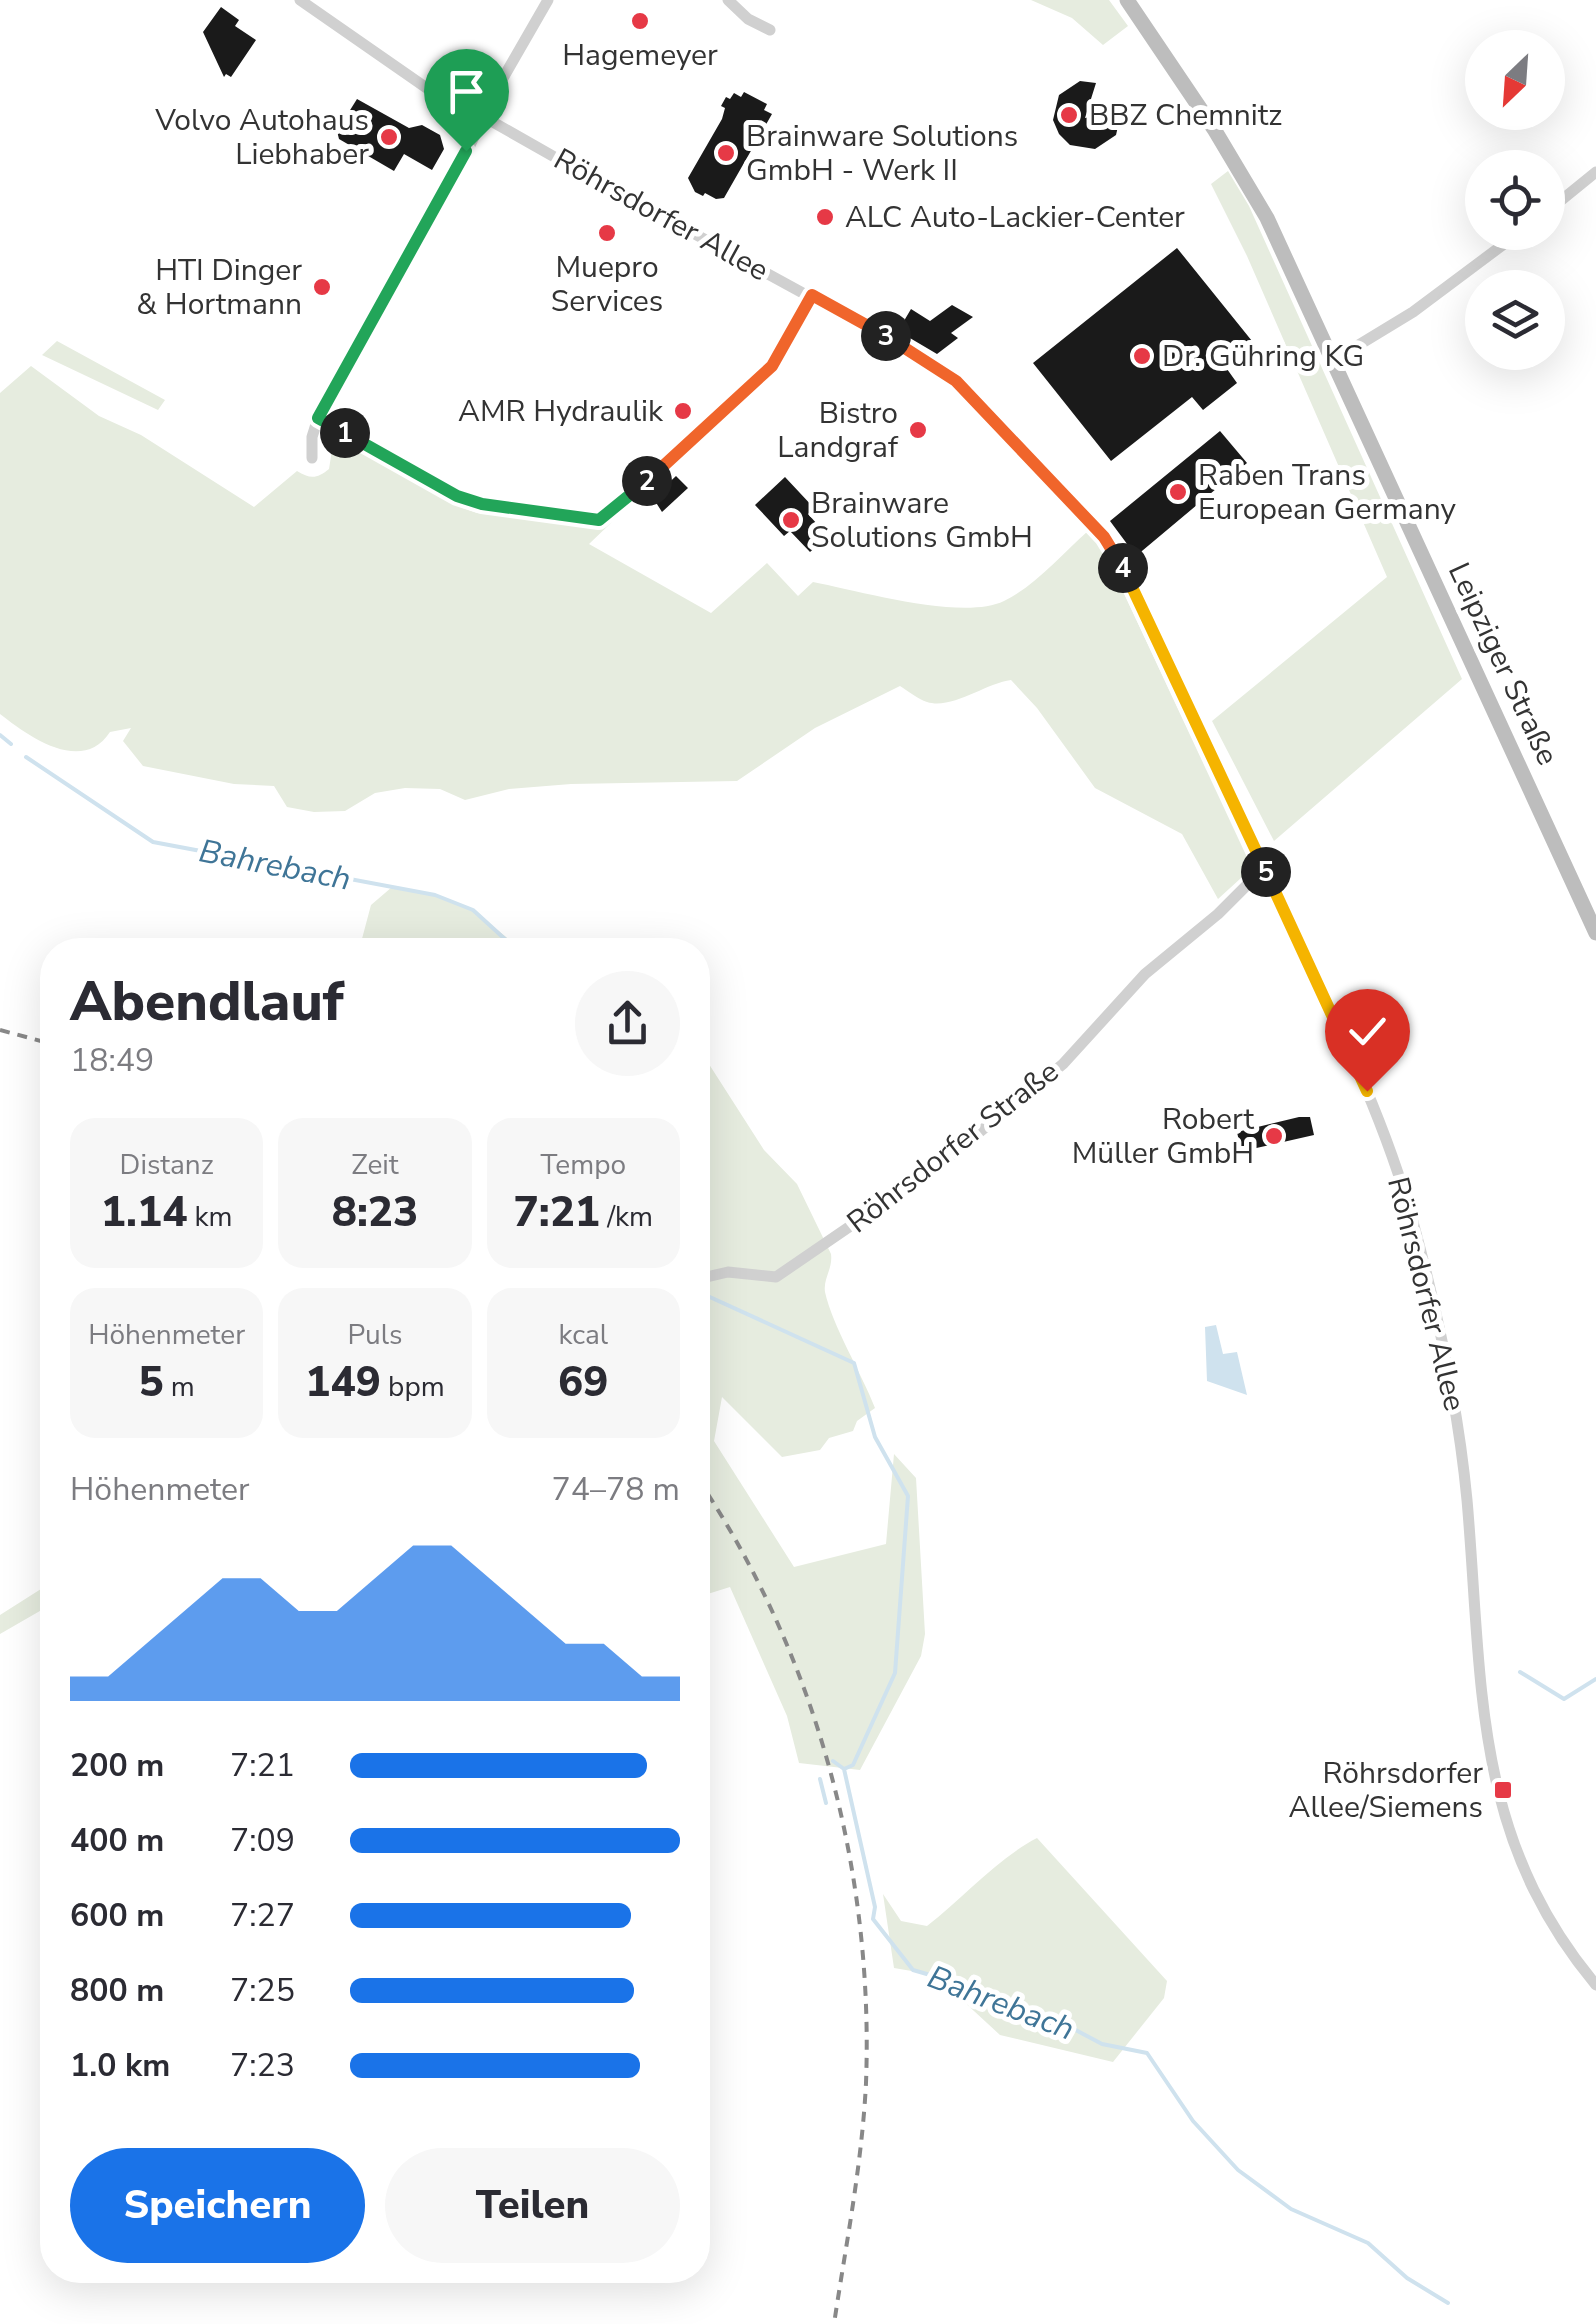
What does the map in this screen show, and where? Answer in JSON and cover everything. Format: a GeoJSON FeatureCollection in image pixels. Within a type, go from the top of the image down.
{"type":"FeatureCollection","features":[{"type":"Feature","properties":{"kind":"main road","name":"Leipziger Straße"},"geometry":{"type":"LineString","coordinates":[[1127,0],[1250,184],[1596,933]]}},
{"type":"Feature","properties":{"kind":"street","name":"Röhrsdorfer Allee"},"geometry":{"type":"LineString","coordinates":[[300,0],[428,89],[477,108],[491,121],[577,170],[916,354],[956,381],[1104,537],[1124,570],[1370,1097],[1413,1221],[1442,1341],[1456,1420],[1466,1497],[1482,1711],[1494,1782],[1514,1847],[1540,1902],[1596,1985]]}},
{"type":"Feature","properties":{"kind":"street"},"geometry":{"type":"LineString","coordinates":[[312,458],[312,436],[318,418],[477,131],[477,108],[494,92],[548,0]]}},
{"type":"Feature","properties":{"kind":"street"},"geometry":{"type":"LineString","coordinates":[[728,0],[748,18],[770,30]]}},
{"type":"Feature","properties":{"kind":"street"},"geometry":{"type":"LineString","coordinates":[[1565,197],[1596,172]]}},
{"type":"Feature","properties":{"kind":"street"},"geometry":{"type":"LineString","coordinates":[[1334,360],[1413,312],[1496,250]]}},
{"type":"Feature","properties":{"kind":"street"},"geometry":{"type":"LineString","coordinates":[[318,418],[457,496],[482,504],[599,520],[772,366],[812,295]]}},
{"type":"Feature","properties":{"kind":"street","name":"Röhrsdorfer Straße"},"geometry":{"type":"LineString","coordinates":[[710,1276],[728,1272],[776,1276],[938,1166],[1063,1064],[1146,974],[1218,914],[1264,868]]}},
{"type":"Feature","properties":{"kind":"shaded area"},"geometry":{"type":"Polygon","coordinates":[[[1031,0],[1109,0],[1128,26],[1103,45],[1072,18],[1031,0]]]}},
{"type":"Feature","properties":{"kind":"shaded area"},"geometry":{"type":"Polygon","coordinates":[[[1228,171],[1249,206],[1462,679],[1274,841],[1212,721],[1387,577],[1247,256],[1211,184],[1228,171]]]}},
{"type":"Feature","properties":{"kind":"shaded area"},"geometry":{"type":"Polygon","coordinates":[[[57,341],[165,400],[158,410],[42,355],[57,341]]]}},
{"type":"Feature","properties":{"kind":"shaded area"},"geometry":{"type":"Polygon","coordinates":[[[31,366],[99,416],[141,435],[254,507],[297,471],[313,477],[329,469],[332,450],[325,439],[329,432],[477,513],[592,528],[612,522],[589,544],[711,613],[767,563],[798,596],[813,582],[938,606],[986,606],[1004,601],[1027,587],[1088,531],[1108,559],[1252,868],[1218,899],[1182,834],[1095,788],[1037,708],[1011,680],[937,703],[924,701],[900,686],[815,728],[737,781],[571,784],[509,789],[465,800],[440,789],[405,788],[375,793],[345,811],[314,812],[287,807],[274,786],[234,784],[143,766],[123,741],[131,728],[110,732],[85,750],[70,751],[40,741],[0,714],[0,393],[31,366]]]}},
{"type":"Feature","properties":{"kind":"shaded area"},"geometry":{"type":"Polygon","coordinates":[[[392,887],[435,895],[473,910],[507,938],[362,938],[371,905],[392,887]]]}},
{"type":"Feature","properties":{"kind":"shaded area"},"geometry":{"type":"Polygon","coordinates":[[[710,1066],[764,1150],[797,1184],[831,1254],[825,1292],[875,1408],[857,1421],[853,1431],[829,1438],[820,1450],[782,1457],[722,1397],[714,1441],[794,1567],[886,1544],[894,1454],[916,1478],[925,1634],[921,1656],[860,1770],[799,1763],[787,1716],[730,1587],[710,1593],[710,1066]]]}},
{"type":"Feature","properties":{"kind":"shaded area"},"geometry":{"type":"Polygon","coordinates":[[[40,1590],[40,1611],[0,1634],[0,1615],[40,1590]]]}},
{"type":"Feature","properties":{"kind":"shaded area"},"geometry":{"type":"Polygon","coordinates":[[[1037,1838],[1167,1981],[1164,1998],[1113,2062],[1000,2035],[935,1975],[894,1968],[883,1894],[901,1921],[927,1926],[995,1867],[1037,1838]]]}},
{"type":"Feature","properties":{"kind":"water"},"geometry":{"type":"Polygon","coordinates":[[[1216,1325],[1223,1354],[1237,1352],[1247,1395],[1207,1381],[1205,1327],[1216,1325]]]}},
{"type":"Feature","properties":{"kind":"building"},"geometry":{"type":"Polygon","coordinates":[[[221,7],[239,20],[235,26],[256,40],[231,77],[224,77],[203,32],[221,7]]]}},
{"type":"Feature","properties":{"kind":"building","name":"BBZ Chemnitz"},"geometry":{"type":"Polygon","coordinates":[[[1080,81],[1096,83],[1085,118],[1122,109],[1116,135],[1095,149],[1070,145],[1053,120],[1059,95],[1080,81]]]}},
{"type":"Feature","properties":{"kind":"building","name":"Brainware Solutions GmbH - Werk II"},"geometry":{"type":"Polygon","coordinates":[[[744,92],[767,104],[764,110],[772,114],[724,198],[716,199],[705,193],[703,196],[695,192],[688,178],[722,119],[725,108],[721,106],[726,97],[730,99],[734,93],[741,97],[744,92]]]}},
{"type":"Feature","properties":{"kind":"building","name":"Volvo Autohaus Liebhaber"},"geometry":{"type":"Polygon","coordinates":[[[357,99],[409,128],[422,125],[440,135],[444,149],[432,170],[404,154],[394,171],[339,139],[337,131],[357,99]]]}},
{"type":"Feature","properties":{"kind":"building","name":"Dr. Gühring KG"},"geometry":{"type":"Polygon","coordinates":[[[1177,248],[1256,346],[1227,369],[1237,383],[1203,410],[1192,397],[1111,461],[1033,363],[1177,248]]]}},
{"type":"Feature","properties":{"kind":"building"},"geometry":{"type":"Polygon","coordinates":[[[952,305],[973,317],[951,333],[958,338],[937,354],[898,331],[911,309],[930,321],[952,305]]]}},
{"type":"Feature","properties":{"kind":"building","name":"Raben Trans European Germany"},"geometry":{"type":"Polygon","coordinates":[[[1220,431],[1247,463],[1136,556],[1110,521],[1220,431]]]}},
{"type":"Feature","properties":{"kind":"building"},"geometry":{"type":"Polygon","coordinates":[[[676,476],[688,488],[662,512],[655,501],[658,493],[676,476]]]}},
{"type":"Feature","properties":{"kind":"building","name":"Brainware Solutions GmbH"},"geometry":{"type":"Polygon","coordinates":[[[785,477],[814,508],[808,514],[828,536],[810,552],[790,531],[784,536],[755,505],[785,477]]]}},
{"type":"Feature","properties":{"kind":"building","name":"Robert Müller GmbH"},"geometry":{"type":"Polygon","coordinates":[[[1310,1117],[1314,1135],[1252,1149],[1253,1153],[1242,1155],[1237,1132],[1310,1117]]]}},
{"type":"Feature","properties":{"kind":"waterway","name":"Bahrebach"},"geometry":{"type":"LineString","coordinates":[[0,735],[11,744]]}},
{"type":"Feature","properties":{"kind":"waterway","name":"Bahrebach"},"geometry":{"type":"LineString","coordinates":[[26,757],[153,842],[435,895],[473,910],[504,938]]}},
{"type":"Feature","properties":{"kind":"waterway","name":"Bahrebach"},"geometry":{"type":"LineString","coordinates":[[710,1297],[854,1363],[875,1437],[908,1496],[895,1673],[853,1765],[844,1769],[875,1907],[873,1919],[913,1970],[985,1991],[1026,2018],[1070,2027],[1102,2044],[1147,2053],[1193,2121],[1238,2170],[1291,2209],[1368,2243],[1407,2278],[1448,2303]]}},
{"type":"Feature","properties":{"kind":"waterway"},"geometry":{"type":"LineString","coordinates":[[1520,1672],[1564,1699],[1596,1679]]}},
{"type":"Feature","properties":{"kind":"waterway"},"geometry":{"type":"LineString","coordinates":[[833,1761],[844,1769]]}},
{"type":"Feature","properties":{"kind":"waterway"},"geometry":{"type":"LineString","coordinates":[[820,1779],[826,1803]]}},
{"type":"Feature","properties":{"kind":"railway"},"geometry":{"type":"LineString","coordinates":[[0,1030],[40,1041]]}},
{"type":"Feature","properties":{"kind":"railway"},"geometry":{"type":"LineString","coordinates":[[710,1499],[775,1618],[805,1692],[829,1767],[860,1924],[866,2003],[866,2083],[857,2174],[834,2324]]}},
{"type":"Feature","properties":{"kind":"place","name":"Hagemeyer"},"geometry":{"type":"Point","coordinates":[640,21]}},
{"type":"Feature","properties":{"kind":"place","name":"BBZ Chemnitz"},"geometry":{"type":"Point","coordinates":[1069,115]}},
{"type":"Feature","properties":{"kind":"place","name":"Volvo Autohaus Liebhaber"},"geometry":{"type":"Point","coordinates":[389,137]}},
{"type":"Feature","properties":{"kind":"place","name":"Brainware Solutions GmbH - Werk II"},"geometry":{"type":"Point","coordinates":[726,153]}},
{"type":"Feature","properties":{"kind":"place","name":"ALC Auto-Lackier-Center"},"geometry":{"type":"Point","coordinates":[825,217]}},
{"type":"Feature","properties":{"kind":"place","name":"Muepro Services"},"geometry":{"type":"Point","coordinates":[607,233]}},
{"type":"Feature","properties":{"kind":"place","name":"HTI Dinger & Hortmann"},"geometry":{"type":"Point","coordinates":[322,287]}},
{"type":"Feature","properties":{"kind":"place","name":"Dr. Gühring KG"},"geometry":{"type":"Point","coordinates":[1142,356]}},
{"type":"Feature","properties":{"kind":"place","name":"AMR Hydraulik"},"geometry":{"type":"Point","coordinates":[683,411]}},
{"type":"Feature","properties":{"kind":"place","name":"Bistro Landgraf"},"geometry":{"type":"Point","coordinates":[918,430]}},
{"type":"Feature","properties":{"kind":"place","name":"Raben Trans European Germany"},"geometry":{"type":"Point","coordinates":[1178,492]}},
{"type":"Feature","properties":{"kind":"place","name":"Brainware Solutions GmbH"},"geometry":{"type":"Point","coordinates":[791,520]}},
{"type":"Feature","properties":{"kind":"place","name":"Robert Müller GmbH"},"geometry":{"type":"Point","coordinates":[1274,1136]}},
{"type":"Feature","properties":{"kind":"place","name":"Röhrsdorfer Allee/Siemens"},"geometry":{"type":"Point","coordinates":[1503,1790]}},
{"type":"Feature","properties":{"kind":"route"},"geometry":{"type":"LineString","coordinates":[[466,151],[318,418],[457,496],[482,504],[599,520],[772,366],[812,295],[940,368],[1025,452],[1104,537],[1118,558],[1367,1091]]}}]}
